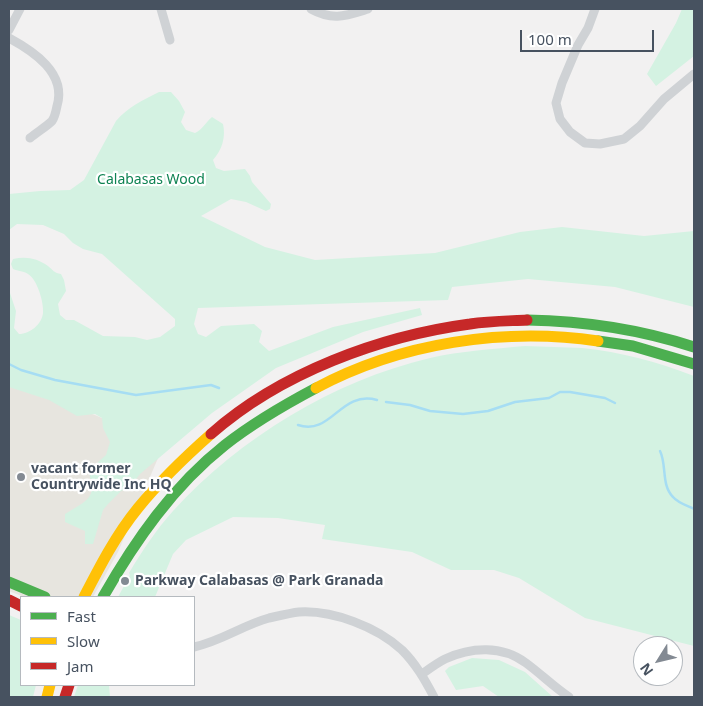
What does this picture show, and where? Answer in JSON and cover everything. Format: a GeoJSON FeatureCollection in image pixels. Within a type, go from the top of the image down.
{"type":"FeatureCollection","features":[{"type":"Feature","properties":{"kind":"street"},"geometry":{"type":"LineString","coordinates":[[9,30],[20,9]]}},
{"type":"Feature","properties":{"kind":"street"},"geometry":{"type":"LineString","coordinates":[[161,9],[170,40]]}},
{"type":"Feature","properties":{"kind":"street"},"geometry":{"type":"LineString","coordinates":[[311,9],[323,15],[335,17],[347,16],[368,9]]}},
{"type":"Feature","properties":{"kind":"street"},"geometry":{"type":"LineString","coordinates":[[595,9],[562,83],[556,103],[560,119],[570,132],[586,143],[600,144],[624,139],[640,126],[664,99],[694,74]]}},
{"type":"Feature","properties":{"kind":"street"},"geometry":{"type":"LineString","coordinates":[[9,38],[31,51],[45,63],[56,81],[59,100],[53,120],[30,138]]}},
{"type":"Feature","properties":{"kind":"street"},"geometry":{"type":"LineString","coordinates":[[84,596],[103,559],[125,526],[162,481],[187,455],[236,413],[291,380],[329,361],[389,340],[425,331],[469,323],[511,321],[554,320],[605,325],[670,338],[694,347]]}},
{"type":"Feature","properties":{"kind":"street"},"geometry":{"type":"LineString","coordinates":[[104,596],[118,570],[153,519],[197,470],[249,427],[292,400],[331,379],[356,369],[392,356],[434,345],[472,338],[513,335],[601,340],[667,354],[694,364]]}},
{"type":"Feature","properties":{"kind":"street"},"geometry":{"type":"LineString","coordinates":[[9,582],[43,596]]}},
{"type":"Feature","properties":{"kind":"street"},"geometry":{"type":"LineString","coordinates":[[195,647],[224,638],[268,618],[300,612],[329,614],[358,623],[401,650],[422,674],[434,697]]}},
{"type":"Feature","properties":{"kind":"street"},"geometry":{"type":"LineString","coordinates":[[422,674],[444,659],[486,648],[506,652],[525,662],[569,697]]}},
{"type":"Feature","properties":{"kind":"shaded area"},"geometry":{"type":"Polygon","coordinates":[[[9,379],[164,444],[118,552],[94,596],[22,596],[9,591],[9,379]]]}},
{"type":"Feature","properties":{"kind":"green space"},"geometry":{"type":"Polygon","coordinates":[[[682,9],[694,9],[694,56],[656,86],[647,74],[682,9]]]}},
{"type":"Feature","properties":{"kind":"green space","name":"Calabasas Wood"},"geometry":{"type":"Polygon","coordinates":[[[159,92],[171,92],[179,101],[185,112],[181,122],[186,130],[195,133],[212,117],[223,124],[224,134],[222,143],[219,152],[213,160],[216,168],[224,171],[245,169],[252,182],[271,204],[270,209],[266,211],[246,202],[231,199],[201,216],[265,247],[315,260],[435,253],[520,232],[562,227],[644,236],[694,231],[694,307],[615,287],[528,279],[452,287],[448,300],[198,308],[194,324],[198,334],[206,337],[221,326],[254,324],[262,331],[259,342],[269,351],[333,327],[420,308],[422,315],[363,332],[276,368],[212,413],[140,474],[130,487],[121,491],[103,510],[93,544],[85,544],[85,531],[65,522],[65,514],[88,498],[92,487],[88,471],[106,455],[110,442],[103,428],[102,418],[95,414],[77,416],[49,400],[9,387],[9,290],[16,311],[14,328],[19,334],[35,328],[43,313],[41,297],[37,286],[26,273],[13,269],[11,264],[13,259],[36,259],[61,274],[66,291],[58,304],[60,315],[66,320],[74,320],[103,336],[135,337],[147,340],[160,337],[175,326],[175,319],[102,254],[83,249],[64,234],[43,225],[17,224],[9,230],[9,194],[70,190],[84,180],[116,121],[131,108],[159,92]]]}},
{"type":"Feature","properties":{"kind":"green space"},"geometry":{"type":"Polygon","coordinates":[[[525,346],[582,348],[611,352],[653,362],[694,376],[694,646],[683,643],[683,636],[655,636],[585,618],[519,578],[494,570],[451,570],[412,552],[322,539],[325,525],[278,518],[233,517],[186,540],[173,554],[155,596],[119,596],[139,557],[173,511],[228,459],[259,436],[291,415],[358,381],[394,368],[453,354],[525,346]]]}},
{"type":"Feature","properties":{"kind":"green space"},"geometry":{"type":"Polygon","coordinates":[[[9,615],[20,620],[20,686],[36,686],[33,697],[9,697],[9,615]]]}},
{"type":"Feature","properties":{"kind":"green space"},"geometry":{"type":"Polygon","coordinates":[[[472,658],[499,660],[525,672],[553,697],[499,697],[483,686],[456,690],[445,671],[449,667],[472,658]]]}},
{"type":"Feature","properties":{"kind":"green space"},"geometry":{"type":"Polygon","coordinates":[[[78,686],[109,686],[110,697],[74,697],[78,686]]]}},
{"type":"Feature","properties":{"kind":"waterway"},"geometry":{"type":"LineString","coordinates":[[9,364],[21,370],[55,380],[136,395],[211,385],[219,388]]}},
{"type":"Feature","properties":{"kind":"waterway"},"geometry":{"type":"LineString","coordinates":[[386,402],[410,405],[430,411],[463,414],[488,411],[515,402],[549,398],[560,392],[605,398],[615,403]]}},
{"type":"Feature","properties":{"kind":"waterway"},"geometry":{"type":"LineString","coordinates":[[298,425],[310,427],[319,424],[354,401],[364,399],[377,400]]}},
{"type":"Feature","properties":{"kind":"waterway"},"geometry":{"type":"LineString","coordinates":[[660,451],[665,481],[669,492],[678,501],[694,509]]}},
{"type":"Feature","properties":{"kind":"traffic: fast"},"geometry":{"type":"LineString","coordinates":[[527,320],[611,327],[653,335],[694,347]]}},
{"type":"Feature","properties":{"kind":"traffic: fast"},"geometry":{"type":"LineString","coordinates":[[598,341],[633,346],[694,364]]}},
{"type":"Feature","properties":{"kind":"traffic: fast"},"geometry":{"type":"LineString","coordinates":[[104,596],[128,555],[156,515],[188,478],[225,445],[247,429],[316,388]]}},
{"type":"Feature","properties":{"kind":"traffic: fast"},"geometry":{"type":"LineString","coordinates":[[9,582],[43,596]]}},
{"type":"Feature","properties":{"kind":"traffic: slow"},"geometry":{"type":"LineString","coordinates":[[316,388],[348,372],[382,360],[453,342],[526,336],[598,341]]}},
{"type":"Feature","properties":{"kind":"traffic: slow"},"geometry":{"type":"LineString","coordinates":[[85,596],[102,562],[130,518],[155,488],[211,434]]}},
{"type":"Feature","properties":{"kind":"traffic: slow"},"geometry":{"type":"LineString","coordinates":[[47,697],[50,686]]}},
{"type":"Feature","properties":{"kind":"traffic: jam"},"geometry":{"type":"LineString","coordinates":[[211,434],[238,412],[268,393],[300,376],[367,348],[401,338],[470,324],[527,320]]}},
{"type":"Feature","properties":{"kind":"traffic: jam"},"geometry":{"type":"LineString","coordinates":[[9,600],[20,606]]}},
{"type":"Feature","properties":{"kind":"traffic: jam"},"geometry":{"type":"LineString","coordinates":[[65,697],[69,686]]}},
{"type":"Feature","properties":{"kind":"place","name":"vacant former Countrywide Inc HQ"},"geometry":{"type":"Point","coordinates":[21,477]}},
{"type":"Feature","properties":{"kind":"place","name":"Parkway Calabasas @ Park Granada"},"geometry":{"type":"Point","coordinates":[125,581]}}]}
